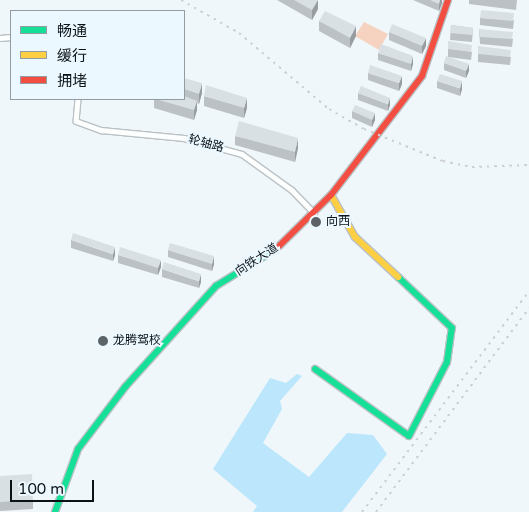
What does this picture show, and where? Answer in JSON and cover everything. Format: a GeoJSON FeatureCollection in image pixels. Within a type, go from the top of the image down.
{"type":"FeatureCollection","features":[{"type":"Feature","properties":{"kind":"street","name":"向铁大道"},"geometry":{"type":"LineString","coordinates":[[55,512],[78,449],[125,387],[216,286],[276,249],[315,214],[331,196],[422,76],[448,0]]}},
{"type":"Feature","properties":{"kind":"street","name":"轮轴路"},"geometry":{"type":"LineString","coordinates":[[78,100],[76,121],[101,130],[184,138],[242,154],[292,190],[315,214]]}},
{"type":"Feature","properties":{"kind":"street"},"geometry":{"type":"LineString","coordinates":[[315,369],[409,436],[447,362],[452,328],[355,238],[331,196]]}},
{"type":"Feature","properties":{"kind":"shaded area"},"geometry":{"type":"Polygon","coordinates":[[[364,22],[388,34],[379,50],[355,36],[364,22]]]}},
{"type":"Feature","properties":{"kind":"water"},"geometry":{"type":"Polygon","coordinates":[[[297,374],[302,376],[280,401],[282,409],[263,443],[309,477],[347,433],[373,435],[387,454],[342,512],[253,512],[257,506],[213,469],[270,378],[286,383],[297,374]]]}},
{"type":"Feature","properties":{"kind":"building"},"geometry":{"type":"Polygon","coordinates":[[[294,0],[318,0],[312,10],[294,0]]]}},
{"type":"Feature","properties":{"kind":"building"},"geometry":{"type":"Polygon","coordinates":[[[430,0],[440,0],[439,4],[430,0]]]}},
{"type":"Feature","properties":{"kind":"building"},"geometry":{"type":"Polygon","coordinates":[[[481,10],[514,13],[513,21],[480,18],[481,10]]]}},
{"type":"Feature","properties":{"kind":"building"},"geometry":{"type":"Polygon","coordinates":[[[325,11],[356,26],[350,38],[319,21],[325,11]]]}},
{"type":"Feature","properties":{"kind":"building"},"geometry":{"type":"Polygon","coordinates":[[[392,24],[426,38],[422,46],[389,32],[392,24]]]}},
{"type":"Feature","properties":{"kind":"building"},"geometry":{"type":"Polygon","coordinates":[[[451,25],[473,28],[472,35],[450,33],[451,25]]]}},
{"type":"Feature","properties":{"kind":"building"},"geometry":{"type":"Polygon","coordinates":[[[479,29],[513,32],[512,39],[480,37],[479,29]]]}},
{"type":"Feature","properties":{"kind":"building"},"geometry":{"type":"Polygon","coordinates":[[[448,41],[472,45],[471,52],[448,49],[448,41]]]}},
{"type":"Feature","properties":{"kind":"building"},"geometry":{"type":"Polygon","coordinates":[[[381,44],[413,56],[411,64],[378,53],[381,44]]]}},
{"type":"Feature","properties":{"kind":"building"},"geometry":{"type":"Polygon","coordinates":[[[478,46],[511,50],[510,57],[478,54],[478,46]]]}},
{"type":"Feature","properties":{"kind":"building"},"geometry":{"type":"Polygon","coordinates":[[[446,56],[469,64],[466,71],[444,63],[446,56]]]}},
{"type":"Feature","properties":{"kind":"building"},"geometry":{"type":"Polygon","coordinates":[[[370,65],[402,76],[399,83],[368,73],[370,65]]]}},
{"type":"Feature","properties":{"kind":"building"},"geometry":{"type":"Polygon","coordinates":[[[440,74],[462,81],[460,88],[437,81],[440,74]]]}},
{"type":"Feature","properties":{"kind":"building"},"geometry":{"type":"Polygon","coordinates":[[[185,78],[202,83],[199,94],[185,89],[185,78]]]}},
{"type":"Feature","properties":{"kind":"building"},"geometry":{"type":"Polygon","coordinates":[[[206,85],[247,98],[244,108],[204,96],[206,85]]]}},
{"type":"Feature","properties":{"kind":"building"},"geometry":{"type":"Polygon","coordinates":[[[361,86],[390,98],[388,104],[358,93],[361,86]]]}},
{"type":"Feature","properties":{"kind":"building"},"geometry":{"type":"Polygon","coordinates":[[[185,96],[197,101],[194,110],[159,100],[185,100],[185,96]]]}},
{"type":"Feature","properties":{"kind":"building"},"geometry":{"type":"Polygon","coordinates":[[[355,105],[375,113],[372,120],[352,111],[355,105]]]}},
{"type":"Feature","properties":{"kind":"building"},"geometry":{"type":"Polygon","coordinates":[[[239,121],[298,138],[295,152],[235,136],[239,121]]]}},
{"type":"Feature","properties":{"kind":"building"},"geometry":{"type":"Polygon","coordinates":[[[73,233],[115,247],[113,254],[71,240],[73,233]]]}},
{"type":"Feature","properties":{"kind":"building"},"geometry":{"type":"Polygon","coordinates":[[[170,243],[214,256],[212,264],[168,250],[170,243]]]}},
{"type":"Feature","properties":{"kind":"building"},"geometry":{"type":"Polygon","coordinates":[[[120,247],[161,260],[158,268],[118,255],[120,247]]]}},
{"type":"Feature","properties":{"kind":"building"},"geometry":{"type":"Polygon","coordinates":[[[164,262],[201,274],[199,281],[162,269],[164,262]]]}},
{"type":"Feature","properties":{"kind":"building"},"geometry":{"type":"Polygon","coordinates":[[[32,474],[33,500],[0,502],[0,476],[32,474]]]}},
{"type":"Feature","properties":{"kind":"railway"},"geometry":{"type":"LineString","coordinates":[[181,0],[239,33],[329,109],[364,129],[443,161],[472,167],[529,165]]}},
{"type":"Feature","properties":{"kind":"railway"},"geometry":{"type":"LineString","coordinates":[[362,512],[529,291]]}},
{"type":"Feature","properties":{"kind":"railway"},"geometry":{"type":"LineString","coordinates":[[376,512],[529,308]]}},
{"type":"Feature","properties":{"kind":"traffic: fast"},"geometry":{"type":"LineString","coordinates":[[55,512],[78,449],[125,387],[216,286],[276,249]]}},
{"type":"Feature","properties":{"kind":"traffic: fast"},"geometry":{"type":"LineString","coordinates":[[315,369],[409,436],[447,362],[452,328],[398,277]]}},
{"type":"Feature","properties":{"kind":"traffic: slow"},"geometry":{"type":"LineString","coordinates":[[331,195],[355,237],[398,277]]}},
{"type":"Feature","properties":{"kind":"traffic: jam"},"geometry":{"type":"LineString","coordinates":[[276,249],[331,195],[422,76],[448,0]]}},
{"type":"Feature","properties":{"kind":"place","name":"向西"},"geometry":{"type":"Point","coordinates":[316,222]}},
{"type":"Feature","properties":{"kind":"place","name":"龙腾驾校"},"geometry":{"type":"Point","coordinates":[103,341]}}]}
